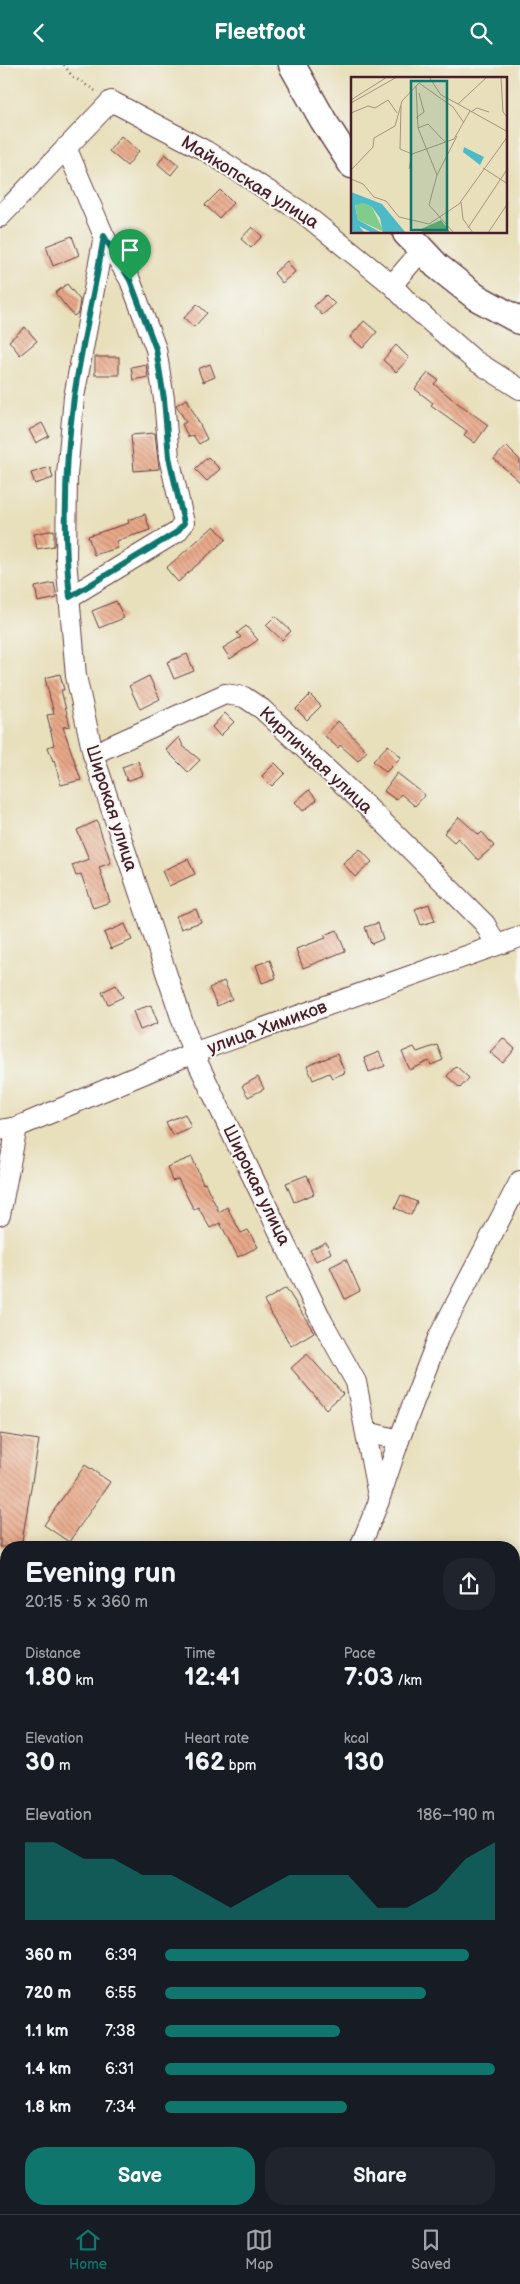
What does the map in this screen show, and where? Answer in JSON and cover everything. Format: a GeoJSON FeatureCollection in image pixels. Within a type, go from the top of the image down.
{"type":"FeatureCollection","features":[{"type":"Feature","properties":{"kind":"main road"},"geometry":{"type":"LineString","coordinates":[[292,65],[323,120],[351,163]]}},
{"type":"Feature","properties":{"kind":"main road"},"geometry":{"type":"LineString","coordinates":[[414,241],[437,266],[476,297],[520,321]]}},
{"type":"Feature","properties":{"kind":"street"},"geometry":{"type":"LineString","coordinates":[[0,217],[111,101]]}},
{"type":"Feature","properties":{"kind":"street","name":"Майкопская улица"},"geometry":{"type":"LineString","coordinates":[[111,101],[206,151],[303,213],[392,285],[409,303],[474,360],[520,389]]}},
{"type":"Feature","properties":{"kind":"street"},"geometry":{"type":"LineString","coordinates":[[66,147],[104,236],[130,280],[156,349],[164,399],[169,457],[184,523],[177,532],[70,597]]}},
{"type":"Feature","properties":{"kind":"street","name":"Широкая улица"},"geometry":{"type":"LineString","coordinates":[[104,236],[74,397],[67,494],[66,559],[76,676],[93,754],[193,1053],[323,1323],[356,1382],[379,1501]]}},
{"type":"Feature","properties":{"kind":"street"},"geometry":{"type":"LineString","coordinates":[[392,285],[414,241]]}},
{"type":"Feature","properties":{"kind":"street","name":"Кирпичная улица"},"geometry":{"type":"LineString","coordinates":[[93,754],[225,694],[244,697],[262,709],[390,830],[485,924],[496,945]]}},
{"type":"Feature","properties":{"kind":"street","name":"улица Химиков"},"geometry":{"type":"LineString","coordinates":[[9,1129],[193,1053],[520,937]]}},
{"type":"Feature","properties":{"kind":"street"},"geometry":{"type":"LineString","coordinates":[[0,1215],[9,1129]]}},
{"type":"Feature","properties":{"kind":"street"},"geometry":{"type":"LineString","coordinates":[[362,1541],[379,1501],[399,1440],[438,1338],[520,1181]]}},
{"type":"Feature","properties":{"kind":"street"},"geometry":{"type":"LineString","coordinates":[[367,1432],[399,1440]]}},
{"type":"Feature","properties":{"kind":"path"},"geometry":{"type":"LineString","coordinates":[[64,65],[72,77],[111,101]]}},
{"type":"Feature","properties":{"kind":"building"},"geometry":{"type":"Polygon","coordinates":[[[121,136],[139,151],[127,166],[109,151],[121,136]]]}},
{"type":"Feature","properties":{"kind":"building"},"geometry":{"type":"Polygon","coordinates":[[[165,154],[179,165],[171,175],[158,164],[165,154]]]}},
{"type":"Feature","properties":{"kind":"building"},"geometry":{"type":"Polygon","coordinates":[[[220,190],[233,203],[219,218],[205,205],[220,190]]]}},
{"type":"Feature","properties":{"kind":"building"},"geometry":{"type":"Polygon","coordinates":[[[252,227],[262,236],[251,248],[241,239],[252,227]]]}},
{"type":"Feature","properties":{"kind":"building"},"geometry":{"type":"Polygon","coordinates":[[[72,236],[79,255],[53,266],[46,246],[72,236]]]}},
{"type":"Feature","properties":{"kind":"building"},"geometry":{"type":"Polygon","coordinates":[[[287,261],[295,272],[282,283],[274,273],[287,261]]]}},
{"type":"Feature","properties":{"kind":"building"},"geometry":{"type":"Polygon","coordinates":[[[67,284],[80,300],[78,313],[74,316],[55,293],[67,284]]]}},
{"type":"Feature","properties":{"kind":"building"},"geometry":{"type":"Polygon","coordinates":[[[326,295],[335,304],[322,315],[314,306],[326,295]]]}},
{"type":"Feature","properties":{"kind":"building"},"geometry":{"type":"Polygon","coordinates":[[[197,304],[207,313],[194,327],[184,318],[197,304]]]}},
{"type":"Feature","properties":{"kind":"building"},"geometry":{"type":"Polygon","coordinates":[[[364,321],[377,332],[363,348],[350,337],[364,321]]]}},
{"type":"Feature","properties":{"kind":"building"},"geometry":{"type":"Polygon","coordinates":[[[25,327],[37,341],[20,355],[9,341],[25,327]]]}},
{"type":"Feature","properties":{"kind":"building"},"geometry":{"type":"Polygon","coordinates":[[[396,345],[409,358],[396,372],[383,360],[396,345]]]}},
{"type":"Feature","properties":{"kind":"building"},"geometry":{"type":"Polygon","coordinates":[[[95,357],[119,357],[119,375],[95,375],[95,357]]]}},
{"type":"Feature","properties":{"kind":"building"},"geometry":{"type":"Polygon","coordinates":[[[146,364],[148,377],[133,380],[131,367],[146,364]]]}},
{"type":"Feature","properties":{"kind":"building"},"geometry":{"type":"Polygon","coordinates":[[[210,364],[215,377],[203,382],[198,369],[210,364]]]}},
{"type":"Feature","properties":{"kind":"building"},"geometry":{"type":"Polygon","coordinates":[[[428,373],[438,380],[434,384],[488,425],[475,443],[464,435],[467,431],[431,405],[433,403],[415,389],[428,373]]]}},
{"type":"Feature","properties":{"kind":"building"},"geometry":{"type":"Polygon","coordinates":[[[187,399],[207,439],[199,444],[193,435],[188,437],[182,424],[186,422],[176,405],[187,399]]]}},
{"type":"Feature","properties":{"kind":"building"},"geometry":{"type":"Polygon","coordinates":[[[42,423],[49,436],[36,443],[29,430],[42,423]]]}},
{"type":"Feature","properties":{"kind":"building"},"geometry":{"type":"Polygon","coordinates":[[[155,433],[159,469],[134,471],[131,435],[155,433]]]}},
{"type":"Feature","properties":{"kind":"building"},"geometry":{"type":"Polygon","coordinates":[[[506,446],[520,460],[520,482],[494,459],[506,446]]]}},
{"type":"Feature","properties":{"kind":"building"},"geometry":{"type":"Polygon","coordinates":[[[208,457],[220,469],[207,481],[195,469],[208,457]]]}},
{"type":"Feature","properties":{"kind":"building"},"geometry":{"type":"Polygon","coordinates":[[[50,467],[53,478],[35,484],[31,473],[50,467]]]}},
{"type":"Feature","properties":{"kind":"building"},"geometry":{"type":"Polygon","coordinates":[[[145,514],[150,530],[116,541],[118,548],[94,555],[88,536],[129,523],[128,520],[145,514]]]}},
{"type":"Feature","properties":{"kind":"building"},"geometry":{"type":"Polygon","coordinates":[[[214,526],[226,539],[178,582],[166,568],[214,526]]]}},
{"type":"Feature","properties":{"kind":"building"},"geometry":{"type":"Polygon","coordinates":[[[54,530],[54,546],[37,549],[34,534],[54,530]]]}},
{"type":"Feature","properties":{"kind":"building"},"geometry":{"type":"Polygon","coordinates":[[[54,583],[57,598],[38,602],[35,587],[54,583]]]}},
{"type":"Feature","properties":{"kind":"building"},"geometry":{"type":"Polygon","coordinates":[[[116,601],[124,618],[99,628],[92,611],[116,601]]]}},
{"type":"Feature","properties":{"kind":"building"},"geometry":{"type":"Polygon","coordinates":[[[275,616],[291,631],[282,640],[266,625],[275,616]]]}},
{"type":"Feature","properties":{"kind":"building"},"geometry":{"type":"Polygon","coordinates":[[[246,626],[258,640],[230,659],[223,648],[241,637],[237,633],[246,626]]]}},
{"type":"Feature","properties":{"kind":"building"},"geometry":{"type":"Polygon","coordinates":[[[187,654],[194,671],[174,679],[167,662],[187,654]]]}},
{"type":"Feature","properties":{"kind":"building"},"geometry":{"type":"Polygon","coordinates":[[[60,674],[64,690],[61,690],[70,726],[63,727],[81,780],[61,785],[48,747],[54,745],[47,715],[54,714],[45,678],[60,674]]]}},
{"type":"Feature","properties":{"kind":"building"},"geometry":{"type":"Polygon","coordinates":[[[149,676],[160,699],[140,709],[129,686],[149,676]]]}},
{"type":"Feature","properties":{"kind":"building"},"geometry":{"type":"Polygon","coordinates":[[[310,695],[321,706],[307,720],[296,709],[310,695]]]}},
{"type":"Feature","properties":{"kind":"building"},"geometry":{"type":"Polygon","coordinates":[[[225,713],[234,722],[220,736],[212,727],[225,713]]]}},
{"type":"Feature","properties":{"kind":"building"},"geometry":{"type":"Polygon","coordinates":[[[338,721],[367,751],[358,761],[340,745],[338,748],[325,736],[338,721]]]}},
{"type":"Feature","properties":{"kind":"building"},"geometry":{"type":"Polygon","coordinates":[[[179,737],[183,746],[200,760],[188,772],[166,750],[179,737]]]}},
{"type":"Feature","properties":{"kind":"building"},"geometry":{"type":"Polygon","coordinates":[[[388,745],[401,757],[386,772],[373,761],[388,745]]]}},
{"type":"Feature","properties":{"kind":"building"},"geometry":{"type":"Polygon","coordinates":[[[138,761],[143,775],[127,781],[122,767],[138,761]]]}},
{"type":"Feature","properties":{"kind":"building"},"geometry":{"type":"Polygon","coordinates":[[[275,763],[285,773],[272,786],[262,776],[275,763]]]}},
{"type":"Feature","properties":{"kind":"building"},"geometry":{"type":"Polygon","coordinates":[[[397,773],[425,795],[415,806],[401,794],[396,800],[384,791],[397,773]]]}},
{"type":"Feature","properties":{"kind":"building"},"geometry":{"type":"Polygon","coordinates":[[[309,790],[317,800],[303,811],[295,802],[309,790]]]}},
{"type":"Feature","properties":{"kind":"building"},"geometry":{"type":"Polygon","coordinates":[[[459,817],[479,835],[482,832],[494,846],[478,860],[458,838],[454,842],[444,833],[459,817]]]}},
{"type":"Feature","properties":{"kind":"building"},"geometry":{"type":"Polygon","coordinates":[[[97,821],[111,863],[99,867],[110,902],[93,908],[81,874],[76,876],[72,865],[89,859],[77,830],[97,821]]]}},
{"type":"Feature","properties":{"kind":"building"},"geometry":{"type":"Polygon","coordinates":[[[360,849],[372,862],[355,877],[343,863],[360,849]]]}},
{"type":"Feature","properties":{"kind":"building"},"geometry":{"type":"Polygon","coordinates":[[[188,859],[195,874],[169,886],[162,871],[188,859]]]}},
{"type":"Feature","properties":{"kind":"building"},"geometry":{"type":"Polygon","coordinates":[[[429,904],[435,921],[421,925],[415,909],[429,904]]]}},
{"type":"Feature","properties":{"kind":"building"},"geometry":{"type":"Polygon","coordinates":[[[196,909],[201,922],[181,929],[176,916],[196,909]]]}},
{"type":"Feature","properties":{"kind":"building"},"geometry":{"type":"Polygon","coordinates":[[[378,923],[383,939],[371,944],[365,927],[378,923]]]}},
{"type":"Feature","properties":{"kind":"building"},"geometry":{"type":"Polygon","coordinates":[[[125,924],[132,940],[111,949],[104,933],[125,924]]]}},
{"type":"Feature","properties":{"kind":"building"},"geometry":{"type":"Polygon","coordinates":[[[337,930],[345,951],[303,968],[296,949],[326,938],[324,935],[337,930]]]}},
{"type":"Feature","properties":{"kind":"building"},"geometry":{"type":"Polygon","coordinates":[[[270,960],[276,978],[262,983],[256,965],[270,960]]]}},
{"type":"Feature","properties":{"kind":"building"},"geometry":{"type":"Polygon","coordinates":[[[224,981],[232,999],[217,1006],[209,988],[224,981]]]}},
{"type":"Feature","properties":{"kind":"building"},"geometry":{"type":"Polygon","coordinates":[[[116,985],[123,997],[108,1004],[102,992],[116,985]]]}},
{"type":"Feature","properties":{"kind":"building"},"geometry":{"type":"Polygon","coordinates":[[[151,1005],[158,1023],[140,1030],[133,1011],[151,1005]]]}},
{"type":"Feature","properties":{"kind":"building"},"geometry":{"type":"Polygon","coordinates":[[[503,1038],[515,1049],[503,1063],[490,1052],[503,1038]]]}},
{"type":"Feature","properties":{"kind":"building"},"geometry":{"type":"Polygon","coordinates":[[[437,1045],[443,1060],[431,1065],[429,1061],[410,1070],[402,1052],[414,1047],[417,1052],[437,1045]]]}},
{"type":"Feature","properties":{"kind":"building"},"geometry":{"type":"Polygon","coordinates":[[[379,1052],[385,1066],[369,1072],[364,1058],[379,1052]]]}},
{"type":"Feature","properties":{"kind":"building"},"geometry":{"type":"Polygon","coordinates":[[[337,1054],[345,1073],[332,1078],[329,1073],[313,1080],[307,1066],[337,1054]]]}},
{"type":"Feature","properties":{"kind":"building"},"geometry":{"type":"Polygon","coordinates":[[[456,1066],[469,1078],[460,1088],[447,1076],[456,1066]]]}},
{"type":"Feature","properties":{"kind":"building"},"geometry":{"type":"Polygon","coordinates":[[[258,1077],[264,1089],[248,1097],[242,1086],[258,1077]]]}},
{"type":"Feature","properties":{"kind":"building"},"geometry":{"type":"Polygon","coordinates":[[[185,1114],[191,1127],[172,1135],[166,1122],[185,1114]]]}},
{"type":"Feature","properties":{"kind":"building"},"geometry":{"type":"Polygon","coordinates":[[[192,1157],[203,1184],[205,1183],[219,1212],[227,1207],[241,1233],[248,1230],[258,1247],[238,1257],[220,1223],[210,1228],[198,1207],[194,1210],[178,1179],[172,1181],[167,1167],[192,1157]]]}},
{"type":"Feature","properties":{"kind":"building"},"geometry":{"type":"Polygon","coordinates":[[[307,1175],[314,1194],[294,1202],[286,1183],[307,1175]]]}},
{"type":"Feature","properties":{"kind":"building"},"geometry":{"type":"Polygon","coordinates":[[[401,1195],[417,1202],[411,1215],[395,1208],[401,1195]]]}},
{"type":"Feature","properties":{"kind":"building"},"geometry":{"type":"Polygon","coordinates":[[[326,1242],[331,1253],[316,1261],[310,1250],[326,1242]]]}},
{"type":"Feature","properties":{"kind":"building"},"geometry":{"type":"Polygon","coordinates":[[[346,1259],[360,1291],[345,1299],[330,1267],[346,1259]]]}},
{"type":"Feature","properties":{"kind":"building"},"geometry":{"type":"Polygon","coordinates":[[[286,1288],[314,1332],[291,1346],[264,1301],[286,1288]]]}},
{"type":"Feature","properties":{"kind":"building"},"geometry":{"type":"Polygon","coordinates":[[[307,1354],[343,1394],[326,1409],[291,1368],[307,1354]]]}},
{"type":"Feature","properties":{"kind":"building"},"geometry":{"type":"Polygon","coordinates":[[[0,1434],[39,1440],[22,1541],[0,1541],[0,1434]]]}},
{"type":"Feature","properties":{"kind":"building"},"geometry":{"type":"Polygon","coordinates":[[[85,1465],[110,1482],[70,1541],[44,1525],[85,1465]]]}},
{"type":"Feature","properties":{"kind":"route"},"geometry":{"type":"LineString","coordinates":[[104,236],[130,280],[156,349],[164,399],[169,457],[184,523],[177,532],[70,597],[66,559],[67,475],[74,397],[104,236]]}}]}
